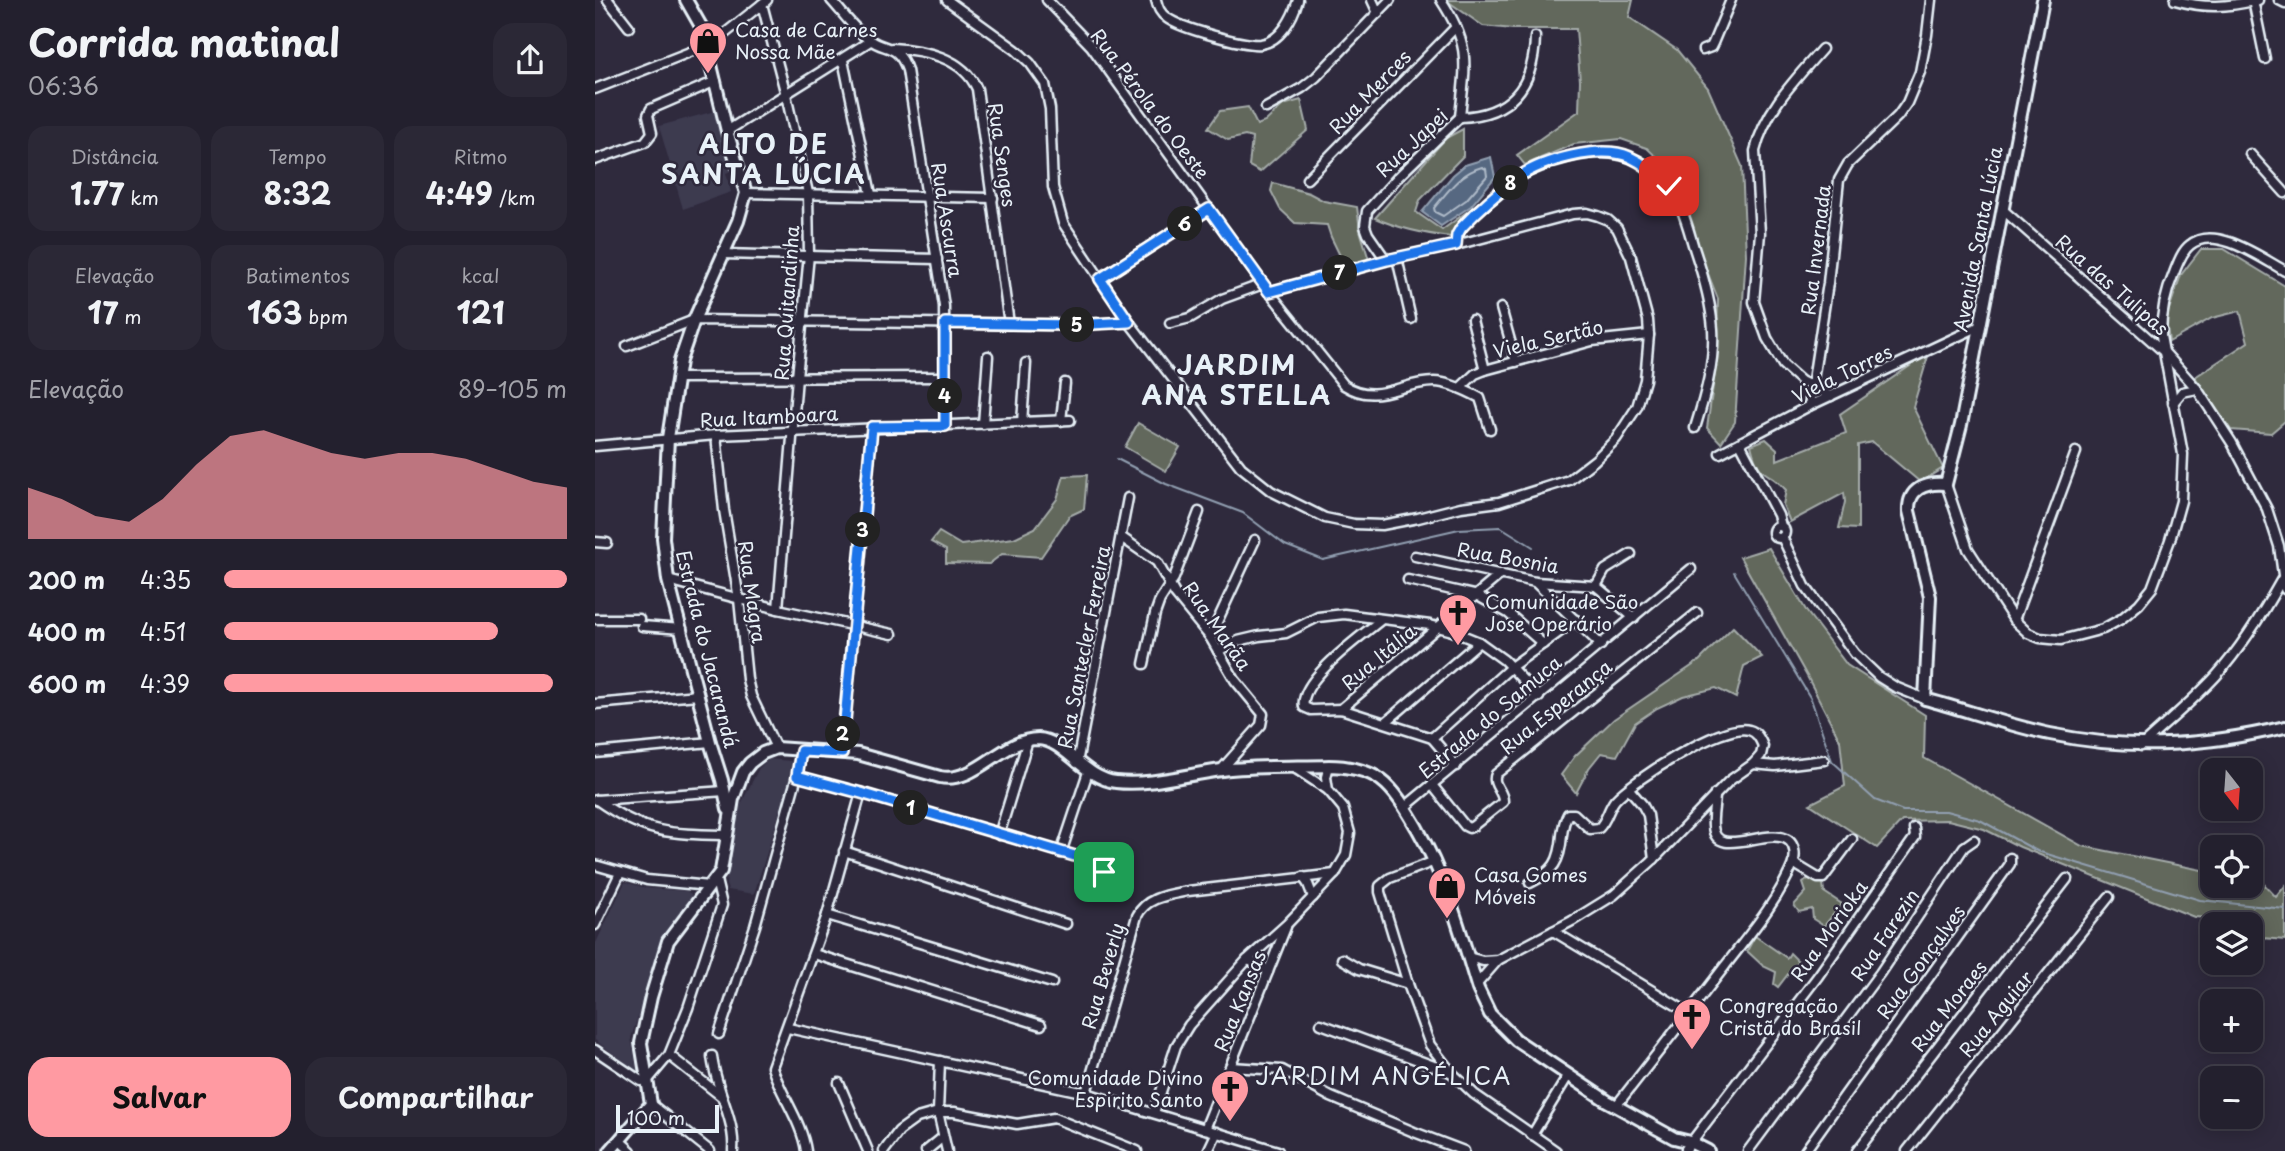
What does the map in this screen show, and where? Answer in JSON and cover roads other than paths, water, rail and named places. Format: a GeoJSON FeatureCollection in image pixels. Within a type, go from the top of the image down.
{"type":"FeatureCollection","features":[{"type":"Feature","properties":{"kind":"street"},"geometry":{"type":"LineString","coordinates":[[608,0],[629,27]]}},
{"type":"Feature","properties":{"kind":"street"},"geometry":{"type":"LineString","coordinates":[[686,0],[699,20],[746,193],[993,198]]}},
{"type":"Feature","properties":{"kind":"street"},"geometry":{"type":"LineString","coordinates":[[831,0],[870,41],[892,48]]}},
{"type":"Feature","properties":{"kind":"street"},"geometry":{"type":"LineString","coordinates":[[947,0],[1016,50],[1030,63],[1045,84],[1050,109],[1053,187],[1063,223],[1129,322],[1235,461],[1262,485],[1292,503],[1325,518],[1365,525],[1398,523],[1461,507],[1499,502],[1564,482],[1577,475],[1616,439],[1637,407],[1646,373],[1648,320],[1632,257],[1624,239],[1608,220],[1587,213],[1573,214],[1387,260],[1269,292]]}},
{"type":"Feature","properties":{"kind":"street","name":"Rua Pérola do Oeste"},"geometry":{"type":"LineString","coordinates":[[1047,0],[1091,46],[1263,284],[1344,385],[1367,395],[1421,383],[1438,382],[1460,388]]}},
{"type":"Feature","properties":{"kind":"street"},"geometry":{"type":"LineString","coordinates":[[1156,0],[1160,11],[1177,24],[1241,42],[1261,44],[1279,33],[1288,22],[1298,0]]}},
{"type":"Feature","properties":{"kind":"street"},"geometry":{"type":"LineString","coordinates":[[1372,0],[1378,13]]}},
{"type":"Feature","properties":{"kind":"street"},"geometry":{"type":"LineString","coordinates":[[1266,108],[1316,77],[1390,0]]}},
{"type":"Feature","properties":{"kind":"street"},"geometry":{"type":"LineString","coordinates":[[1441,0],[1457,27],[1463,45],[1465,63],[1460,117]]}},
{"type":"Feature","properties":{"kind":"street"},"geometry":{"type":"LineString","coordinates":[[1703,50],[1711,47],[1716,39],[1731,0]]}},
{"type":"Feature","properties":{"kind":"street","name":"Rua Invernada"},"geometry":{"type":"LineString","coordinates":[[1809,406],[1828,284],[1839,180],[1848,164],[1898,116],[1907,103],[1920,72],[1931,0]]}},
{"type":"Feature","properties":{"kind":"street","name":"Avenida Santa Lúcia"},"geometry":{"type":"LineString","coordinates":[[1945,484],[1961,425],[2043,0]]}},
{"type":"Feature","properties":{"kind":"street"},"geometry":{"type":"LineString","coordinates":[[2175,0],[2205,7],[2224,7],[2255,0],[2265,59]]}},
{"type":"Feature","properties":{"kind":"street"},"geometry":{"type":"LineString","coordinates":[[2279,0],[2285,3]]}},
{"type":"Feature","properties":{"kind":"street"},"geometry":{"type":"LineString","coordinates":[[595,89],[707,46],[764,2]]}},
{"type":"Feature","properties":{"kind":"street","name":"Rua Quitandinha"},"geometry":{"type":"LineString","coordinates":[[764,2],[808,193],[810,256],[778,609]]}},
{"type":"Feature","properties":{"kind":"street","name":"Rua Merces"},"geometry":{"type":"LineString","coordinates":[[1307,180],[1457,27]]}},
{"type":"Feature","properties":{"kind":"street","name":"Rua Japei"},"geometry":{"type":"LineString","coordinates":[[1387,260],[1368,234],[1365,226],[1367,211],[1460,117],[1480,117],[1496,111],[1516,94],[1532,68],[1535,37]]}},
{"type":"Feature","properties":{"kind":"street"},"geometry":{"type":"LineString","coordinates":[[727,131],[870,41]]}},
{"type":"Feature","properties":{"kind":"street","name":"Rua Ascurra"},"geometry":{"type":"LineString","coordinates":[[892,48],[907,70],[937,259],[945,323],[945,426]]}},
{"type":"Feature","properties":{"kind":"street","name":"Rua Senges"},"geometry":{"type":"LineString","coordinates":[[892,48],[940,57],[958,65],[967,72],[977,89],[1009,324]]}},
{"type":"Feature","properties":{"kind":"street"},"geometry":{"type":"LineString","coordinates":[[1822,49],[1775,106],[1758,137],[1755,151],[1760,251],[1754,302],[1767,338],[1792,374],[1831,396]]}},
{"type":"Feature","properties":{"kind":"street"},"geometry":{"type":"LineString","coordinates":[[843,60],[871,194]]}},
{"type":"Feature","properties":{"kind":"street"},"geometry":{"type":"LineString","coordinates":[[595,160],[645,142],[652,133],[648,115],[651,109],[716,80]]}},
{"type":"Feature","properties":{"kind":"street"},"geometry":{"type":"LineString","coordinates":[[1456,245],[1461,228],[1519,177],[1573,155],[1618,153],[1630,157],[1658,176],[1669,186],[1684,216],[1701,270],[1713,326],[1712,354],[1695,428]]}},
{"type":"Feature","properties":{"kind":"street"},"geometry":{"type":"LineString","coordinates":[[2250,154],[2285,193]]}},
{"type":"Feature","properties":{"kind":"street","name":"Estrada do Jacarandá"},"geometry":{"type":"LineString","coordinates":[[729,816],[725,791],[669,580],[663,538],[668,438],[677,378],[694,320],[738,221],[746,193]]}},
{"type":"Feature","properties":{"kind":"street"},"geometry":{"type":"LineString","coordinates":[[1100,279],[1209,209]]}},
{"type":"Feature","properties":{"kind":"street","name":"Rua das Tulipas"},"geometry":{"type":"LineString","coordinates":[[2002,209],[2164,352],[2197,390],[2232,443],[2267,509],[2279,546],[2285,589]]}},
{"type":"Feature","properties":{"kind":"street"},"geometry":{"type":"LineString","coordinates":[[1925,699],[1930,597],[1909,511],[1911,495],[1917,489],[1934,483],[1945,484],[1968,549],[2014,620],[2028,633],[2040,638],[2061,640],[2103,629],[2121,619],[2139,604],[2151,588],[2170,540],[2181,501],[2183,454],[2161,321],[2163,302],[2180,258],[2190,245],[2205,239],[2227,241],[2285,271]]}},
{"type":"Feature","properties":{"kind":"street"},"geometry":{"type":"LineString","coordinates":[[723,254],[937,259]]}},
{"type":"Feature","properties":{"kind":"street"},"geometry":{"type":"LineString","coordinates":[[1397,258],[1411,319]]}},
{"type":"Feature","properties":{"kind":"street"},"geometry":{"type":"LineString","coordinates":[[1170,323],[1190,318],[1216,302],[1263,284]]}},
{"type":"Feature","properties":{"kind":"street"},"geometry":{"type":"LineString","coordinates":[[1501,308],[1516,362]]}},
{"type":"Feature","properties":{"kind":"street"},"geometry":{"type":"LineString","coordinates":[[627,346],[694,320],[1073,325],[1129,322]]}},
{"type":"Feature","properties":{"kind":"street"},"geometry":{"type":"LineString","coordinates":[[1472,320],[1485,370]]}},
{"type":"Feature","properties":{"kind":"street","name":"Viela Torres"},"geometry":{"type":"LineString","coordinates":[[1720,453],[1809,406],[1980,326]]}},
{"type":"Feature","properties":{"kind":"street","name":"Viela Sertão"},"geometry":{"type":"LineString","coordinates":[[1460,388],[1475,374],[1485,370],[1592,341],[1649,335]]}},
{"type":"Feature","properties":{"kind":"street"},"geometry":{"type":"LineString","coordinates":[[983,424],[988,356]]}},
{"type":"Feature","properties":{"kind":"street"},"geometry":{"type":"LineString","coordinates":[[1022,422],[1026,363]]}},
{"type":"Feature","properties":{"kind":"street"},"geometry":{"type":"LineString","coordinates":[[677,378],[945,377]]}},
{"type":"Feature","properties":{"kind":"street"},"geometry":{"type":"LineString","coordinates":[[1061,421],[1065,383]]}},
{"type":"Feature","properties":{"kind":"street"},"geometry":{"type":"LineString","coordinates":[[1460,388],[1483,402],[1490,429]]}},
{"type":"Feature","properties":{"kind":"street"},"geometry":{"type":"LineString","coordinates":[[2173,403],[2182,392],[2197,390]]}},
{"type":"Feature","properties":{"kind":"street","name":"Rua Itamboara"},"geometry":{"type":"LineString","coordinates":[[595,446],[716,435],[1070,420]]}},
{"type":"Feature","properties":{"kind":"street"},"geometry":{"type":"LineString","coordinates":[[842,753],[872,427]]}},
{"type":"Feature","properties":{"kind":"street","name":"Rua Magra"},"geometry":{"type":"LineString","coordinates":[[716,435],[724,510],[739,599],[747,679],[751,696],[776,748]]}},
{"type":"Feature","properties":{"kind":"street"},"geometry":{"type":"LineString","coordinates":[[1740,443],[1776,510],[1781,526],[1775,527],[1772,532],[1776,537],[1782,537],[1805,586],[1855,654],[1879,677],[1895,687],[1925,699],[2049,734],[2141,746],[2220,741],[2285,727]]}},
{"type":"Feature","properties":{"kind":"street"},"geometry":{"type":"LineString","coordinates":[[2014,620],[2076,452]]}},
{"type":"Feature","properties":{"kind":"street"},"geometry":{"type":"LineString","coordinates":[[1121,537],[1128,499]]}},
{"type":"Feature","properties":{"kind":"street"},"geometry":{"type":"LineString","coordinates":[[1144,664],[1155,614],[1176,573],[1199,512]]}},
{"type":"Feature","properties":{"kind":"street","name":"Rua Marãa"},"geometry":{"type":"LineString","coordinates":[[1121,537],[1152,557],[1263,717],[1261,725],[1221,770]]}},
{"type":"Feature","properties":{"kind":"street","name":"Rua Santecler Ferreira"},"geometry":{"type":"LineString","coordinates":[[1077,762],[1121,537]]}},
{"type":"Feature","properties":{"kind":"street"},"geometry":{"type":"LineString","coordinates":[[1210,637],[1255,541]]}},
{"type":"Feature","properties":{"kind":"street"},"geometry":{"type":"LineString","coordinates":[[595,542],[607,543]]}},
{"type":"Feature","properties":{"kind":"street"},"geometry":{"type":"LineString","coordinates":[[1630,554],[1605,570],[1596,586],[1634,618]]}},
{"type":"Feature","properties":{"kind":"street","name":"Rua Bosnia"},"geometry":{"type":"LineString","coordinates":[[1415,556],[1535,582],[1596,586]]}},
{"type":"Feature","properties":{"kind":"street","name":"Estrada do Samuca"},"geometry":{"type":"LineString","coordinates":[[1405,807],[1691,569]]}},
{"type":"Feature","properties":{"kind":"street","name":"Rua Itália"},"geometry":{"type":"LineString","coordinates":[[1381,620],[1326,666],[1314,680],[1303,702],[1304,708],[1341,709],[1501,575]]}},
{"type":"Feature","properties":{"kind":"street"},"geometry":{"type":"LineString","coordinates":[[2141,746],[2213,679],[2263,612],[2282,579]]}},
{"type":"Feature","properties":{"kind":"street"},"geometry":{"type":"LineString","coordinates":[[669,580],[778,609],[892,634]]}},
{"type":"Feature","properties":{"kind":"street"},"geometry":{"type":"LineString","coordinates":[[1408,580],[1478,596],[1508,613],[1543,643]]}},
{"type":"Feature","properties":{"kind":"street"},"geometry":{"type":"LineString","coordinates":[[1535,582],[1601,645]]}},
{"type":"Feature","properties":{"kind":"street","name":"Rua Esperança"},"geometry":{"type":"LineString","coordinates":[[1432,785],[1469,828],[1503,802],[1494,779],[1499,772],[1697,613]]}},
{"type":"Feature","properties":{"kind":"street"},"geometry":{"type":"LineString","coordinates":[[1218,651],[1238,641],[1286,633],[1318,617],[1344,614],[1439,627],[1479,642],[1511,667],[1539,697]]}},
{"type":"Feature","properties":{"kind":"street"},"geometry":{"type":"LineString","coordinates":[[595,619],[682,628]]}},
{"type":"Feature","properties":{"kind":"street"},"geometry":{"type":"LineString","coordinates":[[1432,738],[1511,667],[1576,620]]}},
{"type":"Feature","properties":{"kind":"street"},"geometry":{"type":"LineString","coordinates":[[1385,722],[1479,642]]}},
{"type":"Feature","properties":{"kind":"street"},"geometry":{"type":"LineString","coordinates":[[595,704],[698,695]]}},
{"type":"Feature","properties":{"kind":"street"},"geometry":{"type":"LineString","coordinates":[[1341,709],[1432,738],[1456,765]]}},
{"type":"Feature","properties":{"kind":"street"},"geometry":{"type":"LineString","coordinates":[[1477,984],[1498,960],[1614,895],[1654,859],[1715,794],[1753,764],[1763,750],[1762,741],[1749,730],[1733,730],[1684,751],[1617,799],[1597,830],[1590,829],[1574,814],[1568,814],[1563,827],[1559,859],[1550,871],[1530,883]]}},
{"type":"Feature","properties":{"kind":"street"},"geometry":{"type":"LineString","coordinates":[[999,835],[1028,740]]}},
{"type":"Feature","properties":{"kind":"street"},"geometry":{"type":"LineString","coordinates":[[776,748],[858,754],[940,777],[953,778],[1028,740],[1049,742],[1088,772],[1107,781],[1126,783],[1221,770],[1329,766],[1339,766],[1376,777],[1383,781],[1405,807],[1435,862],[1485,1007],[1496,1022],[1516,1040],[1616,1106],[1688,1147],[1707,1151]]}},
{"type":"Feature","properties":{"kind":"street"},"geometry":{"type":"LineString","coordinates":[[595,753],[710,742]]}},
{"type":"Feature","properties":{"kind":"street","name":"Estrada do Jacarandá"},"geometry":{"type":"LineString","coordinates":[[651,1104],[641,1043],[668,941],[701,900],[724,864],[729,816],[743,772],[757,757],[776,748]]}},
{"type":"Feature","properties":{"kind":"street"},"geometry":{"type":"LineString","coordinates":[[719,1034],[755,926],[797,776],[801,751]]}},
{"type":"Feature","properties":{"kind":"street"},"geometry":{"type":"LineString","coordinates":[[1753,764],[1775,766],[1824,760]]}},
{"type":"Feature","properties":{"kind":"street"},"geometry":{"type":"LineString","coordinates":[[1328,790],[1326,777],[1329,766]]}},
{"type":"Feature","properties":{"kind":"street"},"geometry":{"type":"LineString","coordinates":[[1154,1113],[1182,1034],[1247,960],[1287,924],[1335,874],[1346,855],[1350,833],[1343,808],[1328,790],[1293,767]]}},
{"type":"Feature","properties":{"kind":"street"},"geometry":{"type":"LineString","coordinates":[[1061,853],[1088,772]]}},
{"type":"Feature","properties":{"kind":"street"},"geometry":{"type":"LineString","coordinates":[[797,776],[1095,864],[1112,881]]}},
{"type":"Feature","properties":{"kind":"street"},"geometry":{"type":"LineString","coordinates":[[1629,789],[1648,815],[1654,859]]}},
{"type":"Feature","properties":{"kind":"street"},"geometry":{"type":"LineString","coordinates":[[596,800],[725,791]]}},
{"type":"Feature","properties":{"kind":"street"},"geometry":{"type":"LineString","coordinates":[[806,1151],[803,1137],[772,1068],[827,915],[861,793]]}},
{"type":"Feature","properties":{"kind":"street"},"geometry":{"type":"LineString","coordinates":[[1616,1106],[1749,936],[1777,894],[1793,863],[1794,848],[1791,842],[1782,837],[1767,836],[1733,844],[1719,839],[1713,827],[1715,794]]}},
{"type":"Feature","properties":{"kind":"street"},"geometry":{"type":"LineString","coordinates":[[596,800],[643,827],[677,834],[726,835]]}},
{"type":"Feature","properties":{"kind":"street","name":"Rua Morioka"},"geometry":{"type":"LineString","coordinates":[[1688,1147],[1818,976],[1915,837],[1914,828]]}},
{"type":"Feature","properties":{"kind":"street"},"geometry":{"type":"LineString","coordinates":[[1793,863],[1818,878],[1823,878],[1852,839]]}},
{"type":"Feature","properties":{"kind":"street","name":"Rua Farezin"},"geometry":{"type":"LineString","coordinates":[[1748,1151],[1880,973],[1963,847],[1975,840]]}},
{"type":"Feature","properties":{"kind":"street"},"geometry":{"type":"LineString","coordinates":[[844,851],[1066,925]]}},
{"type":"Feature","properties":{"kind":"street","name":"Rua Gonçalves"},"geometry":{"type":"LineString","coordinates":[[1805,1151],[2010,864],[2010,858]]}},
{"type":"Feature","properties":{"kind":"street"},"geometry":{"type":"LineString","coordinates":[[1435,862],[1390,878],[1381,886],[1380,892],[1430,1045],[1451,1072],[1474,1094],[1556,1151]]}},
{"type":"Feature","properties":{"kind":"street"},"geometry":{"type":"LineString","coordinates":[[595,865],[647,880],[685,885],[713,883],[722,905],[671,1056],[648,1080],[641,1081],[595,1050]]}},
{"type":"Feature","properties":{"kind":"street"},"geometry":{"type":"LineString","coordinates":[[595,925],[619,873]]}},
{"type":"Feature","properties":{"kind":"street","name":"Rua Beverly"},"geometry":{"type":"LineString","coordinates":[[1086,1093],[1141,908],[1155,899],[1188,891],[1335,874]]}},
{"type":"Feature","properties":{"kind":"street"},"geometry":{"type":"LineString","coordinates":[[1303,877],[1313,897]]}},
{"type":"Feature","properties":{"kind":"street","name":"Rua Moraes"},"geometry":{"type":"LineString","coordinates":[[1857,1151],[2067,879]]}},
{"type":"Feature","properties":{"kind":"street"},"geometry":{"type":"LineString","coordinates":[[685,885],[697,893],[701,900]]}},
{"type":"Feature","properties":{"kind":"street","name":"Rua Aguiar"},"geometry":{"type":"LineString","coordinates":[[1907,1151],[2109,897]]}},
{"type":"Feature","properties":{"kind":"street"},"geometry":{"type":"LineString","coordinates":[[827,915],[1052,983]]}},
{"type":"Feature","properties":{"kind":"street","name":"Rua Kansas"},"geometry":{"type":"LineString","coordinates":[[1205,1129],[1287,924]]}},
{"type":"Feature","properties":{"kind":"street"},"geometry":{"type":"LineString","coordinates":[[1553,931],[1689,1013]]}},
{"type":"Feature","properties":{"kind":"street"},"geometry":{"type":"LineString","coordinates":[[814,954],[1041,1026]]}},
{"type":"Feature","properties":{"kind":"street"},"geometry":{"type":"LineString","coordinates":[[1468,957],[1483,961],[1498,960]]}},
{"type":"Feature","properties":{"kind":"street"},"geometry":{"type":"LineString","coordinates":[[1342,959],[1359,969],[1408,984]]}},
{"type":"Feature","properties":{"kind":"street"},"geometry":{"type":"LineString","coordinates":[[1247,960],[1261,965],[1268,972]]}},
{"type":"Feature","properties":{"kind":"street"},"geometry":{"type":"LineString","coordinates":[[1384,978],[1402,964]]}},
{"type":"Feature","properties":{"kind":"street"},"geometry":{"type":"LineString","coordinates":[[1321,1024],[1451,1072]]}},
{"type":"Feature","properties":{"kind":"street"},"geometry":{"type":"LineString","coordinates":[[788,1028],[1086,1093],[1278,1151]]}},
{"type":"Feature","properties":{"kind":"street"},"geometry":{"type":"LineString","coordinates":[[1414,1059],[1425,1054],[1430,1045]]}},
{"type":"Feature","properties":{"kind":"street"},"geometry":{"type":"LineString","coordinates":[[671,1056],[721,1096]]}},
{"type":"Feature","properties":{"kind":"street"},"geometry":{"type":"LineString","coordinates":[[712,1056],[715,1076],[733,1133],[733,1151]]}},
{"type":"Feature","properties":{"kind":"street"},"geometry":{"type":"LineString","coordinates":[[940,1062],[938,1112],[947,1151]]}},
{"type":"Feature","properties":{"kind":"street"},"geometry":{"type":"LineString","coordinates":[[1230,1067],[1282,1070],[1331,1097],[1464,1151]]}},
{"type":"Feature","properties":{"kind":"street"},"geometry":{"type":"LineString","coordinates":[[1532,1135],[1568,1076]]}},
{"type":"Feature","properties":{"kind":"street"},"geometry":{"type":"LineString","coordinates":[[839,1083],[868,1151]]}},
{"type":"Feature","properties":{"kind":"street"},"geometry":{"type":"LineString","coordinates":[[610,1151],[651,1104],[710,1151]]}},
{"type":"Feature","properties":{"kind":"street"},"geometry":{"type":"LineString","coordinates":[[884,1151],[899,1131],[909,1123],[925,1114],[938,1112],[954,1112],[1017,1124],[1055,1118],[1137,1151]]}},
{"type":"Feature","properties":{"kind":"street"},"geometry":{"type":"LineString","coordinates":[[1208,1151],[1217,1132]]}},
{"type":"Feature","properties":{"kind":"street"},"geometry":{"type":"LineString","coordinates":[[926,1151],[943,1137]]}},
{"type":"Feature","properties":{"kind":"street"},"geometry":{"type":"LineString","coordinates":[[619,1142],[631,1151]]}},
{"type":"Feature","properties":{"kind":"water"},"geometry":{"type":"Polygon","coordinates":[[[1491,157],[1495,177],[1471,206],[1441,226],[1422,212],[1453,175],[1465,165],[1491,157]]]}},
{"type":"Feature","properties":{"kind":"waterway"},"geometry":{"type":"LineString","coordinates":[[1117,459],[1166,484],[1243,513],[1285,545],[1323,560],[1459,529],[1501,527],[1533,547]]}},
{"type":"Feature","properties":{"kind":"waterway"},"geometry":{"type":"LineString","coordinates":[[1734,572],[1811,699],[1832,761],[1875,800],[1903,811],[1946,811],[1980,820],[2037,851],[2200,900],[2285,909]]}},
{"type":"Feature","properties":{"kind":"place","name":"Casa de Carnes Nossa Mãe"},"geometry":{"type":"Point","coordinates":[708,75]}},
{"type":"Feature","properties":{"kind":"place","name":"Comunidade São Jose Operário"},"geometry":{"type":"Point","coordinates":[1458,647]}},
{"type":"Feature","properties":{"kind":"place","name":"Casa Gomes Móveis"},"geometry":{"type":"Point","coordinates":[1447,920]}},
{"type":"Feature","properties":{"kind":"place","name":"Congregação Cristã do Brasil"},"geometry":{"type":"Point","coordinates":[1692,1051]}},
{"type":"Feature","properties":{"kind":"place","name":"Comunidade Divino Espirito Santo"},"geometry":{"type":"Point","coordinates":[1230,1123]}},
{"type":"Feature","properties":{"kind":"district","name":"ALTO DE SANTA LÚCIA"},"geometry":{"type":"Point","coordinates":[764,160]}},
{"type":"Feature","properties":{"kind":"district","name":"JARDIM ANA STELLA"},"geometry":{"type":"Point","coordinates":[1237,381]}},
{"type":"Feature","properties":{"kind":"district","name":"JARDIM ANGÉLICA"},"geometry":{"type":"Point","coordinates":[1384,1077]}}]}
